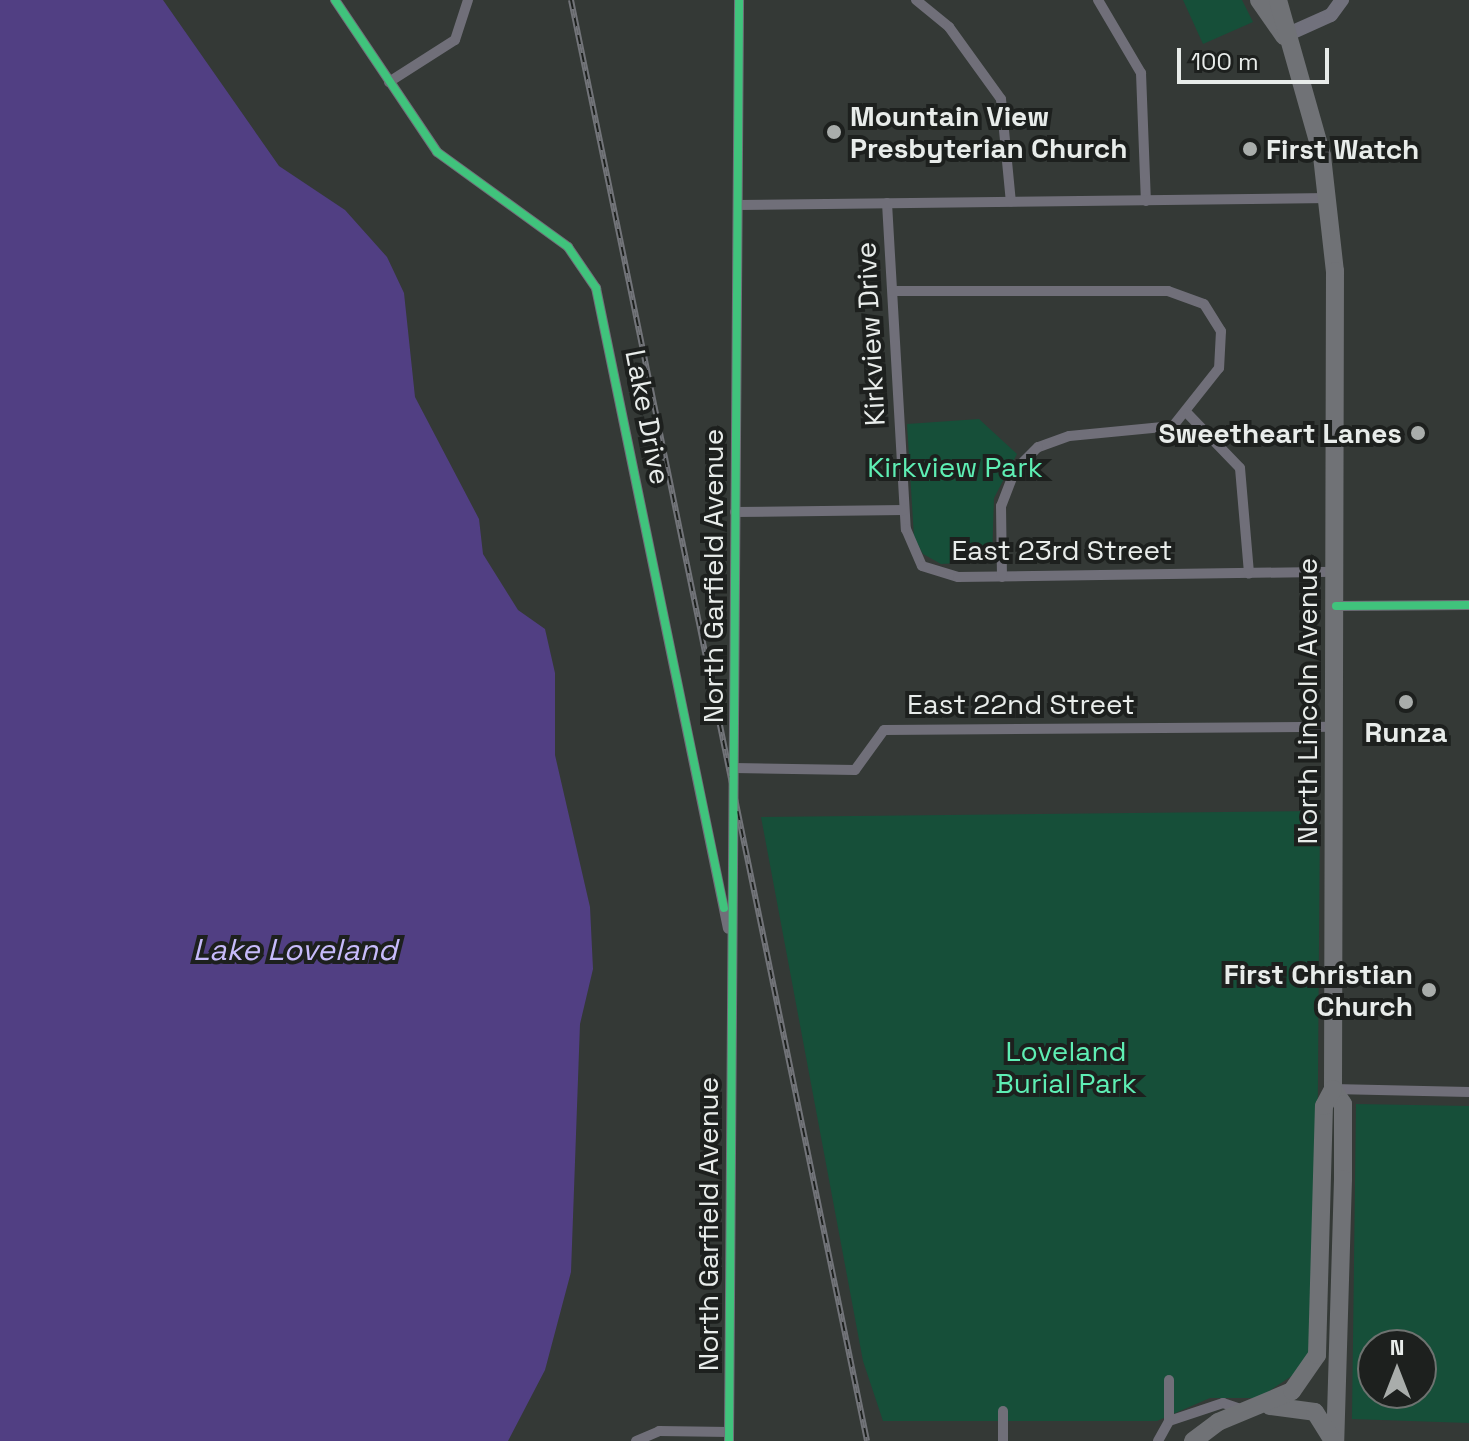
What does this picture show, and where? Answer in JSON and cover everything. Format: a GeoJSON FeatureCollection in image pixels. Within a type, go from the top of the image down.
{"type":"FeatureCollection","features":[{"type":"Feature","properties":{"kind":"highway"},"geometry":{"type":"LineString","coordinates":[[1259,0],[1284,36]]}},
{"type":"Feature","properties":{"kind":"highway"},"geometry":{"type":"LineString","coordinates":[[1278,0],[1284,36]]}},
{"type":"Feature","properties":{"kind":"highway","name":"North Lincoln Avenue"},"geometry":{"type":"LineString","coordinates":[[1284,36],[1330,198],[1336,572],[1333,1089],[1343,1104],[1334,1441]]}},
{"type":"Feature","properties":{"kind":"highway"},"geometry":{"type":"LineString","coordinates":[[1193,1441],[1246,1412],[1267,1406],[1301,1382],[1317,1355],[1324,1106],[1333,1089]]}},
{"type":"Feature","properties":{"kind":"highway"},"geometry":{"type":"LineString","coordinates":[[1267,1406],[1315,1412],[1334,1441]]}},
{"type":"Feature","properties":{"kind":"street","name":"Lake Drive"},"geometry":{"type":"LineString","coordinates":[[335,0],[437,152],[568,247],[596,288],[732,943]]}},
{"type":"Feature","properties":{"kind":"street"},"geometry":{"type":"LineString","coordinates":[[389,82],[455,40],[468,0]]}},
{"type":"Feature","properties":{"kind":"street","name":"North Garfield Avenue"},"geometry":{"type":"LineString","coordinates":[[729,1437],[739,0]]}},
{"type":"Feature","properties":{"kind":"street"},"geometry":{"type":"LineString","coordinates":[[916,0],[949,27],[1001,99],[1011,202]]}},
{"type":"Feature","properties":{"kind":"street"},"geometry":{"type":"LineString","coordinates":[[1098,0],[1141,73],[1146,201]]}},
{"type":"Feature","properties":{"kind":"street"},"geometry":{"type":"LineString","coordinates":[[1284,36],[1331,15],[1342,0]]}},
{"type":"Feature","properties":{"kind":"street"},"geometry":{"type":"LineString","coordinates":[[738,205],[1330,198]]}},
{"type":"Feature","properties":{"kind":"street","name":"Kirkview Drive"},"geometry":{"type":"LineString","coordinates":[[887,203],[904,510]]}},
{"type":"Feature","properties":{"kind":"street"},"geometry":{"type":"LineString","coordinates":[[893,291],[1148,289],[1191,297],[1211,313],[1223,341],[1219,368],[1188,414],[1165,429],[1069,436],[1030,453],[1001,506],[1002,577]]}},
{"type":"Feature","properties":{"kind":"street"},"geometry":{"type":"LineString","coordinates":[[1188,414],[1240,468],[1249,574]]}},
{"type":"Feature","properties":{"kind":"street"},"geometry":{"type":"LineString","coordinates":[[735,512],[904,510]]}},
{"type":"Feature","properties":{"kind":"street","name":"East 23rd Street"},"geometry":{"type":"LineString","coordinates":[[904,510],[909,546],[922,566],[943,576],[1336,572]]}},
{"type":"Feature","properties":{"kind":"street"},"geometry":{"type":"LineString","coordinates":[[1336,606],[1469,605]]}},
{"type":"Feature","properties":{"kind":"street","name":"East 22nd Street"},"geometry":{"type":"LineString","coordinates":[[734,768],[855,770],[884,730],[1335,727]]}},
{"type":"Feature","properties":{"kind":"street"},"geometry":{"type":"LineString","coordinates":[[1333,1089],[1469,1092]]}},
{"type":"Feature","properties":{"kind":"street"},"geometry":{"type":"LineString","coordinates":[[1158,1441],[1169,1421],[1169,1380]]}},
{"type":"Feature","properties":{"kind":"street"},"geometry":{"type":"LineString","coordinates":[[1169,1421],[1223,1403],[1246,1412]]}},
{"type":"Feature","properties":{"kind":"street"},"geometry":{"type":"LineString","coordinates":[[1003,1411],[1003,1441]]}},
{"type":"Feature","properties":{"kind":"street"},"geometry":{"type":"LineString","coordinates":[[636,1441],[659,1431],[729,1437]]}},
{"type":"Feature","properties":{"kind":"green space"},"geometry":{"type":"Polygon","coordinates":[[[1183,0],[1242,0],[1253,22],[1203,44],[1183,0]]]}},
{"type":"Feature","properties":{"kind":"green space","name":"Kirkview Park"},"geometry":{"type":"Polygon","coordinates":[[[979,419],[1017,454],[994,498],[992,561],[941,564],[923,554],[914,537],[907,424],[979,419]]]}},
{"type":"Feature","properties":{"kind":"green space","name":"Loveland Burial Park"},"geometry":{"type":"Polygon","coordinates":[[[1320,811],[1316,1340],[1305,1367],[1259,1398],[1210,1398],[1157,1421],[883,1421],[863,1361],[761,817],[1320,811]]]}},
{"type":"Feature","properties":{"kind":"green space"},"geometry":{"type":"Polygon","coordinates":[[[1356,1104],[1469,1106],[1469,1423],[1352,1419],[1356,1104]]]}},
{"type":"Feature","properties":{"kind":"water","name":"Lake Loveland"},"geometry":{"type":"Polygon","coordinates":[[[0,0],[163,0],[279,166],[345,210],[387,257],[404,293],[415,397],[479,519],[483,554],[518,610],[545,629],[555,673],[555,755],[590,907],[593,969],[580,1024],[571,1272],[545,1370],[508,1441],[0,1441],[0,0]]]}},
{"type":"Feature","properties":{"kind":"railway"},"geometry":{"type":"LineString","coordinates":[[571,0],[867,1441]]}},
{"type":"Feature","properties":{"kind":"cycle path"},"geometry":{"type":"LineString","coordinates":[[335,0],[437,152],[568,247],[596,288],[724,908]]}},
{"type":"Feature","properties":{"kind":"cycle path"},"geometry":{"type":"LineString","coordinates":[[729,1441],[739,0]]}},
{"type":"Feature","properties":{"kind":"cycle path"},"geometry":{"type":"LineString","coordinates":[[1336,606],[1469,605]]}},
{"type":"Feature","properties":{"kind":"place","name":"Mountain View Presbyterian Church"},"geometry":{"type":"Point","coordinates":[834,132]}},
{"type":"Feature","properties":{"kind":"place","name":"First Watch"},"geometry":{"type":"Point","coordinates":[1250,149]}},
{"type":"Feature","properties":{"kind":"place","name":"Sweetheart Lanes"},"geometry":{"type":"Point","coordinates":[1418,433]}},
{"type":"Feature","properties":{"kind":"place","name":"Runza"},"geometry":{"type":"Point","coordinates":[1406,702]}},
{"type":"Feature","properties":{"kind":"place","name":"First Christian Church"},"geometry":{"type":"Point","coordinates":[1429,990]}}]}
